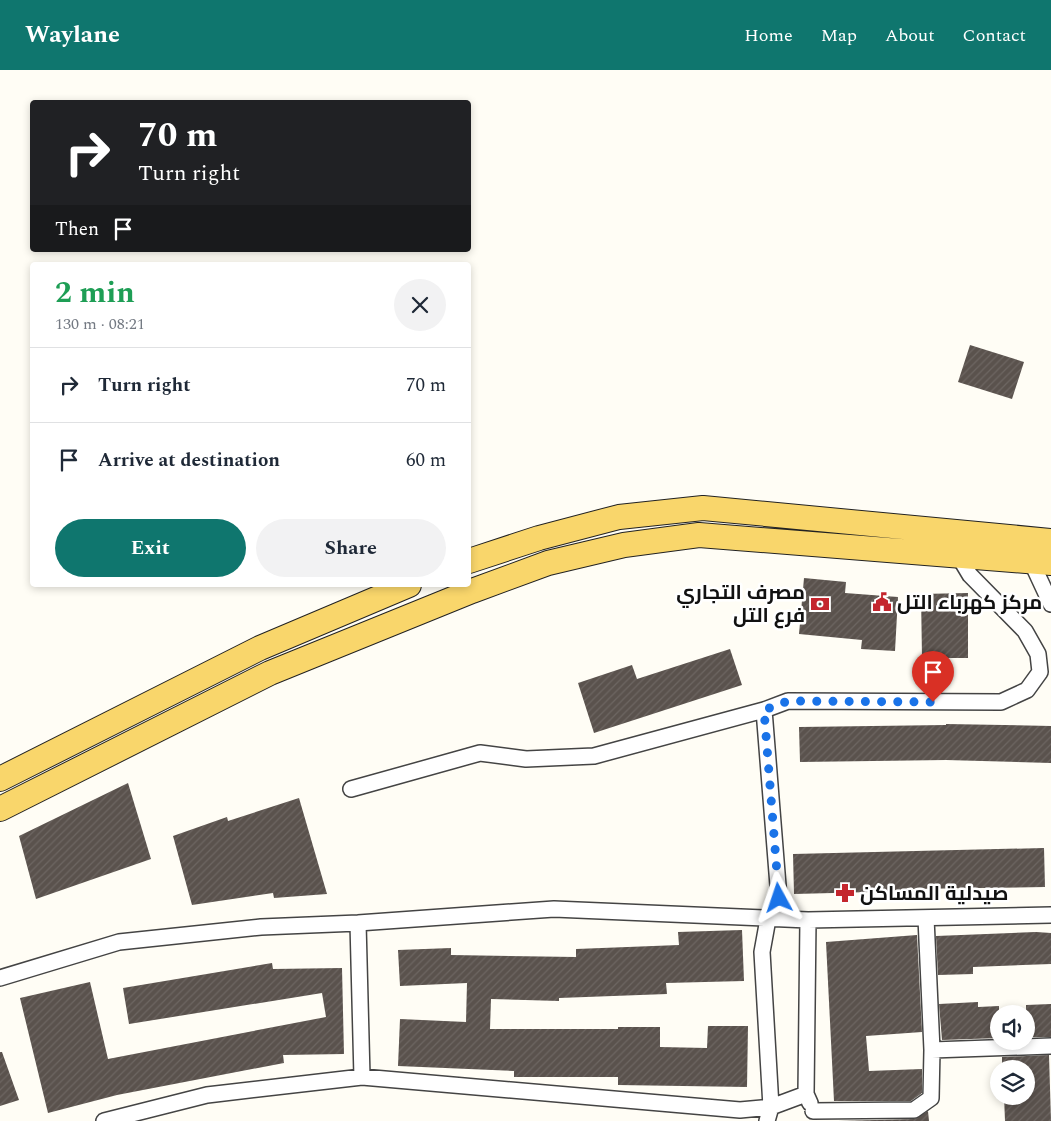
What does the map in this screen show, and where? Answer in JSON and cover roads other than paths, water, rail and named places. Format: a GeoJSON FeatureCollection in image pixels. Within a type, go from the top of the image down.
{"type":"FeatureCollection","features":[{"type":"Feature","properties":{"kind":"main road"},"geometry":{"type":"LineString","coordinates":[[471,560],[539,538],[619,517],[703,508],[1051,541]]}},
{"type":"Feature","properties":{"kind":"main road"},"geometry":{"type":"LineString","coordinates":[[0,809],[270,673],[472,591],[548,563],[624,545],[699,535],[1041,562]]}},
{"type":"Feature","properties":{"kind":"main road"},"geometry":{"type":"LineString","coordinates":[[0,779],[260,648],[404,587]]}},
{"type":"Feature","properties":{"kind":"street"},"geometry":{"type":"LineString","coordinates":[[351,789],[480,753],[526,759],[594,756],[764,710],[788,701],[1002,702],[1027,690],[1040,672],[1038,654],[1025,631],[970,575],[958,555]]}},
{"type":"Feature","properties":{"kind":"street"},"geometry":{"type":"LineString","coordinates":[[1041,562],[1051,604]]}},
{"type":"Feature","properties":{"kind":"street"},"geometry":{"type":"LineString","coordinates":[[764,710],[779,898],[768,919],[762,952],[769,1114]]}},
{"type":"Feature","properties":{"kind":"street"},"geometry":{"type":"LineString","coordinates":[[0,978],[119,942],[261,927],[358,923],[554,909],[808,920],[1051,915]]}},
{"type":"Feature","properties":{"kind":"street"},"geometry":{"type":"LineString","coordinates":[[808,920],[806,1094],[813,1116],[914,1110],[932,1098],[932,1050],[926,918]]}},
{"type":"Feature","properties":{"kind":"street"},"geometry":{"type":"LineString","coordinates":[[358,923],[362,1077]]}},
{"type":"Feature","properties":{"kind":"street"},"geometry":{"type":"LineString","coordinates":[[932,1050],[1051,1046]]}},
{"type":"Feature","properties":{"kind":"street"},"geometry":{"type":"LineString","coordinates":[[104,1121],[207,1095],[362,1077],[769,1114],[806,1094]]}},
{"type":"Feature","properties":{"kind":"place","name":"مركز كهرباء التل"},"geometry":{"type":"Point","coordinates":[882,602]}},
{"type":"Feature","properties":{"kind":"place","name":"مصرف التجاري فرع التل"},"geometry":{"type":"Point","coordinates":[820,604]}},
{"type":"Feature","properties":{"kind":"place","name":"صيدلية المساكن"},"geometry":{"type":"Point","coordinates":[845,893]}}]}
